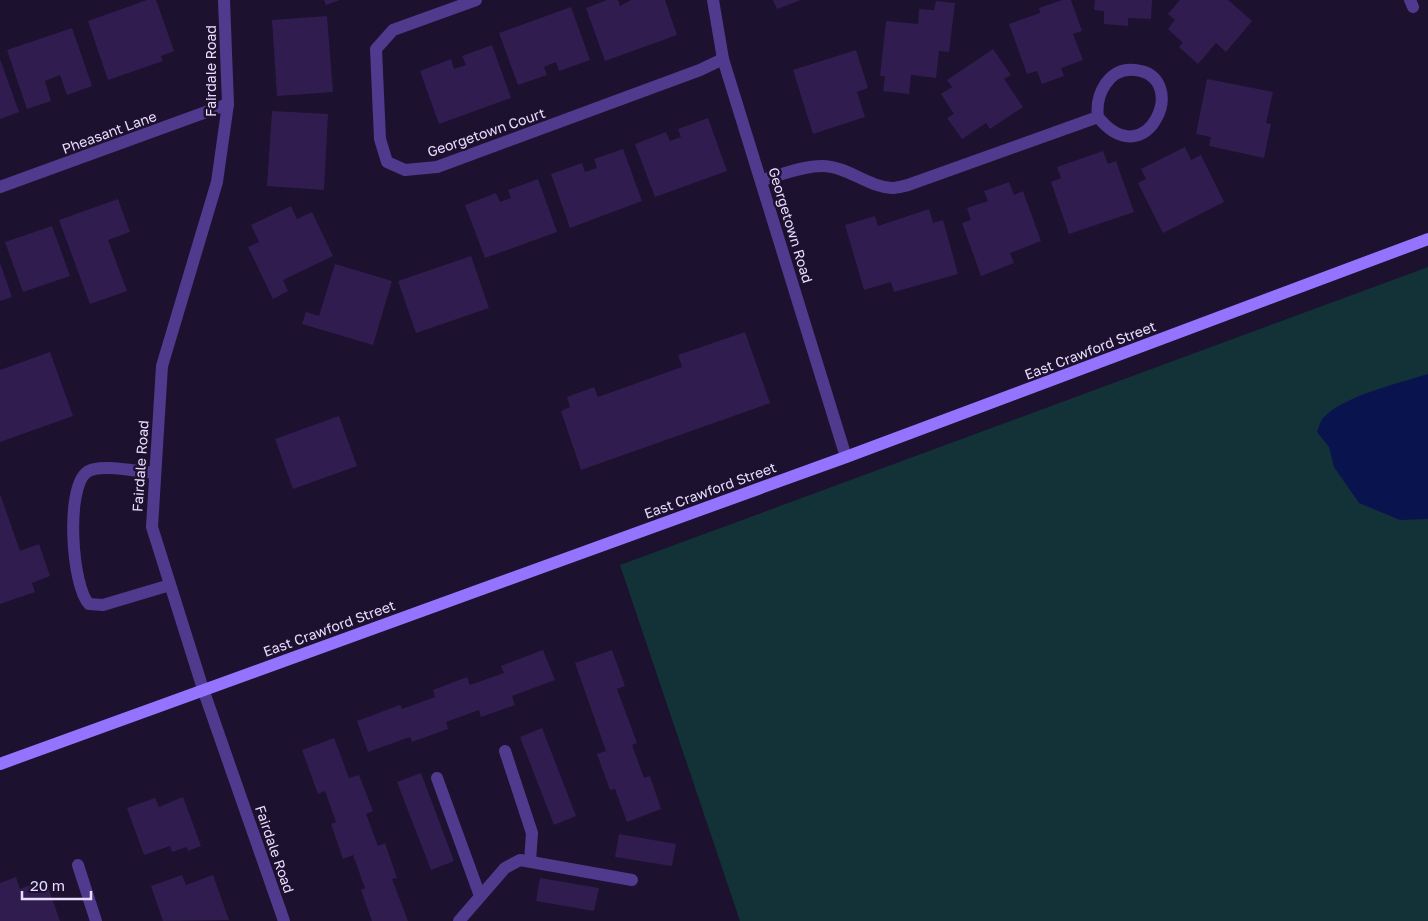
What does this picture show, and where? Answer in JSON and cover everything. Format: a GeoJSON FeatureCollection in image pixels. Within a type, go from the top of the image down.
{"type":"FeatureCollection","features":[{"type":"Feature","properties":{"kind":"street","name":"Fairdale Road"},"geometry":{"type":"LineString","coordinates":[[224,0],[228,104],[217,182],[162,366],[152,527],[203,689],[284,921]]}},
{"type":"Feature","properties":{"kind":"street","name":"Georgetown Court"},"geometry":{"type":"LineString","coordinates":[[476,0],[393,30],[376,49],[380,139],[387,162],[405,170],[437,167],[700,70],[723,59]]}},
{"type":"Feature","properties":{"kind":"street","name":"Georgetown Road"},"geometry":{"type":"LineString","coordinates":[[712,0],[723,59],[762,180],[846,457]]}},
{"type":"Feature","properties":{"kind":"street"},"geometry":{"type":"LineString","coordinates":[[1131,69],[1139,70],[1147,74],[1158,85],[1162,108],[1157,121],[1146,132],[1126,135],[1106,127],[1098,117],[1097,109],[1100,91],[1109,79],[1117,74],[1131,69]]}},
{"type":"Feature","properties":{"kind":"street","name":"Pheasant Lane"},"geometry":{"type":"LineString","coordinates":[[0,187],[228,104]]}},
{"type":"Feature","properties":{"kind":"street"},"geometry":{"type":"LineString","coordinates":[[762,180],[798,170],[822,166],[834,168],[893,188],[908,185],[1098,117]]}},
{"type":"Feature","properties":{"kind":"street","name":"East Crawford Street"},"geometry":{"type":"LineString","coordinates":[[0,764],[846,457],[1428,238]]}},
{"type":"Feature","properties":{"kind":"street"},"geometry":{"type":"LineString","coordinates":[[155,473],[98,467],[86,472],[74,494],[74,542],[82,593],[89,604],[103,605],[170,585]]}},
{"type":"Feature","properties":{"kind":"street"},"geometry":{"type":"LineString","coordinates":[[505,751],[532,833],[530,861]]}},
{"type":"Feature","properties":{"kind":"street"},"geometry":{"type":"LineString","coordinates":[[437,778],[480,896]]}},
{"type":"Feature","properties":{"kind":"street"},"geometry":{"type":"LineString","coordinates":[[459,921],[512,862],[520,860],[632,880]]}},
{"type":"Feature","properties":{"kind":"street"},"geometry":{"type":"LineString","coordinates":[[78,865],[96,921]]}},
{"type":"Feature","properties":{"kind":"green space"},"geometry":{"type":"Polygon","coordinates":[[[1428,267],[1428,921],[740,921],[620,565],[1428,267]]]}},
{"type":"Feature","properties":{"kind":"shaded area"},"geometry":{"type":"Polygon","coordinates":[[[1428,374],[1428,519],[1400,520],[1359,503],[1334,467],[1329,447],[1317,432],[1324,417],[1347,401],[1374,390],[1428,374]]]}},
{"type":"Feature","properties":{"kind":"building"},"geometry":{"type":"Polygon","coordinates":[[[147,0],[156,0],[174,51],[161,56],[163,61],[108,80],[88,21],[147,0]]]}},
{"type":"Feature","properties":{"kind":"building"},"geometry":{"type":"Polygon","coordinates":[[[324,0],[340,0],[326,5],[324,0]]]}},
{"type":"Feature","properties":{"kind":"building"},"geometry":{"type":"Polygon","coordinates":[[[607,0],[618,0],[620,6],[631,0],[665,0],[677,35],[605,61],[586,8],[607,0]]]}},
{"type":"Feature","properties":{"kind":"building"},"geometry":{"type":"Polygon","coordinates":[[[773,0],[801,0],[777,9],[773,0]]]}},
{"type":"Feature","properties":{"kind":"building"},"geometry":{"type":"Polygon","coordinates":[[[1062,0],[1071,0],[1082,31],[1073,34],[1083,60],[1061,68],[1064,76],[1042,84],[1037,71],[1027,74],[1009,24],[1040,13],[1039,8],[1062,0]]]}},
{"type":"Feature","properties":{"kind":"building"},"geometry":{"type":"Polygon","coordinates":[[[1095,0],[1152,0],[1151,19],[1128,18],[1128,26],[1104,24],[1104,11],[1094,10],[1095,0]]]}},
{"type":"Feature","properties":{"kind":"building"},"geometry":{"type":"Polygon","coordinates":[[[1180,0],[1228,0],[1252,21],[1226,52],[1216,43],[1198,64],[1179,47],[1183,43],[1168,29],[1175,20],[1168,14],[1180,0]]]}},
{"type":"Feature","properties":{"kind":"building"},"geometry":{"type":"Polygon","coordinates":[[[936,1],[955,3],[949,52],[939,51],[936,78],[911,75],[909,94],[883,91],[885,76],[880,76],[886,21],[918,24],[919,9],[934,10],[936,1]]]}},
{"type":"Feature","properties":{"kind":"building"},"geometry":{"type":"Polygon","coordinates":[[[571,7],[590,60],[559,71],[556,62],[544,67],[547,75],[518,85],[499,33],[571,7]]]}},
{"type":"Feature","properties":{"kind":"building"},"geometry":{"type":"Polygon","coordinates":[[[327,16],[333,92],[277,96],[272,20],[327,16]]]}},
{"type":"Feature","properties":{"kind":"building"},"geometry":{"type":"Polygon","coordinates":[[[72,28],[92,86],[67,95],[60,75],[45,81],[51,101],[27,109],[7,50],[72,28]]]}},
{"type":"Feature","properties":{"kind":"building"},"geometry":{"type":"Polygon","coordinates":[[[492,45],[511,98],[439,124],[420,71],[451,59],[454,69],[466,65],[462,56],[492,45]]]}},
{"type":"Feature","properties":{"kind":"building"},"geometry":{"type":"Polygon","coordinates":[[[993,49],[1011,75],[1004,79],[1023,107],[990,129],[986,123],[962,139],[947,118],[954,114],[941,94],[952,87],[947,80],[993,49]]]}},
{"type":"Feature","properties":{"kind":"building"},"geometry":{"type":"Polygon","coordinates":[[[856,50],[868,88],[857,92],[865,117],[813,134],[793,70],[856,50]]]}},
{"type":"Feature","properties":{"kind":"building"},"geometry":{"type":"Polygon","coordinates":[[[0,59],[19,112],[0,119],[0,59]]]}},
{"type":"Feature","properties":{"kind":"building"},"geometry":{"type":"Polygon","coordinates":[[[1207,79],[1273,92],[1266,123],[1271,124],[1264,158],[1209,146],[1211,137],[1196,134],[1207,79]]]}},
{"type":"Feature","properties":{"kind":"building"},"geometry":{"type":"Polygon","coordinates":[[[272,111],[328,114],[324,190],[267,186],[272,111]]]}},
{"type":"Feature","properties":{"kind":"building"},"geometry":{"type":"Polygon","coordinates":[[[708,118],[727,171],[655,197],[635,144],[666,132],[670,141],[681,137],[678,129],[708,118]]]}},
{"type":"Feature","properties":{"kind":"building"},"geometry":{"type":"Polygon","coordinates":[[[1185,147],[1191,160],[1201,155],[1224,202],[1163,233],[1138,183],[1146,179],[1141,169],[1185,147]]]}},
{"type":"Feature","properties":{"kind":"building"},"geometry":{"type":"Polygon","coordinates":[[[623,149],[642,201],[570,228],[551,174],[582,163],[585,172],[597,168],[594,159],[623,149]]]}},
{"type":"Feature","properties":{"kind":"building"},"geometry":{"type":"Polygon","coordinates":[[[1103,151],[1108,164],[1116,161],[1134,212],[1069,234],[1051,182],[1061,178],[1057,167],[1103,151]]]}},
{"type":"Feature","properties":{"kind":"building"},"geometry":{"type":"Polygon","coordinates":[[[538,179],[557,232],[485,258],[465,205],[496,193],[500,202],[511,198],[508,190],[538,179]]]}},
{"type":"Feature","properties":{"kind":"building"},"geometry":{"type":"Polygon","coordinates":[[[1009,182],[1014,195],[1023,191],[1041,241],[1010,253],[1014,263],[981,276],[962,223],[971,220],[967,208],[988,201],[984,191],[1009,182]]]}},
{"type":"Feature","properties":{"kind":"building"},"geometry":{"type":"Polygon","coordinates":[[[118,199],[130,232],[108,240],[127,291],[90,304],[59,220],[118,199]]]}},
{"type":"Feature","properties":{"kind":"building"},"geometry":{"type":"Polygon","coordinates":[[[291,206],[297,219],[312,212],[333,256],[283,280],[288,291],[273,299],[248,247],[259,242],[251,225],[291,206]]]}},
{"type":"Feature","properties":{"kind":"building"},"geometry":{"type":"Polygon","coordinates":[[[929,209],[933,223],[943,220],[958,274],[894,292],[891,282],[864,290],[845,225],[875,216],[878,226],[929,209]]]}},
{"type":"Feature","properties":{"kind":"building"},"geometry":{"type":"Polygon","coordinates":[[[52,226],[70,276],[23,292],[5,242],[52,226]]]}},
{"type":"Feature","properties":{"kind":"building"},"geometry":{"type":"Polygon","coordinates":[[[471,256],[489,308],[416,333],[398,281],[471,256]]]}},
{"type":"Feature","properties":{"kind":"building"},"geometry":{"type":"Polygon","coordinates":[[[0,263],[12,297],[0,301],[0,263]]]}},
{"type":"Feature","properties":{"kind":"building"},"geometry":{"type":"Polygon","coordinates":[[[335,264],[392,281],[373,345],[302,324],[306,312],[319,316],[335,264]]]}},
{"type":"Feature","properties":{"kind":"building"},"geometry":{"type":"Polygon","coordinates":[[[745,332],[770,403],[581,470],[561,411],[570,407],[567,397],[594,387],[598,397],[682,367],[678,355],[745,332]]]}},
{"type":"Feature","properties":{"kind":"building"},"geometry":{"type":"Polygon","coordinates":[[[50,352],[73,416],[0,442],[0,370],[50,352]]]}},
{"type":"Feature","properties":{"kind":"building"},"geometry":{"type":"Polygon","coordinates":[[[339,416],[357,466],[293,489],[275,439],[339,416]]]}},
{"type":"Feature","properties":{"kind":"building"},"geometry":{"type":"Polygon","coordinates":[[[0,494],[20,551],[39,544],[50,576],[32,583],[35,592],[0,604],[0,494]]]}},
{"type":"Feature","properties":{"kind":"building"},"geometry":{"type":"Polygon","coordinates":[[[543,650],[555,680],[512,696],[515,705],[481,717],[479,710],[446,722],[448,729],[412,742],[410,737],[368,752],[357,721],[400,705],[402,709],[435,697],[433,690],[467,677],[470,685],[504,673],[501,666],[543,650]]]}},
{"type":"Feature","properties":{"kind":"building"},"geometry":{"type":"Polygon","coordinates":[[[612,650],[625,686],[617,689],[637,743],[632,745],[644,778],[650,776],[661,809],[627,822],[615,789],[610,790],[597,754],[606,751],[575,663],[612,650]]]}},
{"type":"Feature","properties":{"kind":"building"},"geometry":{"type":"Polygon","coordinates":[[[542,728],[576,816],[554,825],[520,737],[542,728]]]}},
{"type":"Feature","properties":{"kind":"building"},"geometry":{"type":"Polygon","coordinates":[[[334,738],[349,778],[359,775],[373,811],[366,814],[378,846],[385,843],[397,878],[392,879],[408,921],[372,921],[361,890],[365,888],[353,855],[343,859],[331,824],[336,822],[325,791],[318,794],[302,750],[334,738]]]}},
{"type":"Feature","properties":{"kind":"building"},"geometry":{"type":"Polygon","coordinates":[[[421,773],[454,861],[431,870],[397,782],[421,773]]]}},
{"type":"Feature","properties":{"kind":"building"},"geometry":{"type":"Polygon","coordinates":[[[183,797],[201,846],[188,851],[187,847],[172,852],[170,846],[144,855],[127,808],[155,798],[159,807],[183,797]]]}},
{"type":"Feature","properties":{"kind":"building"},"geometry":{"type":"Polygon","coordinates":[[[619,834],[676,844],[672,866],[615,857],[619,834]]]}},
{"type":"Feature","properties":{"kind":"building"},"geometry":{"type":"Polygon","coordinates":[[[182,875],[186,885],[213,875],[229,920],[163,921],[151,886],[182,875]]]}},
{"type":"Feature","properties":{"kind":"building"},"geometry":{"type":"Polygon","coordinates":[[[16,877],[20,889],[45,879],[60,921],[0,921],[0,883],[16,877]]]}},
{"type":"Feature","properties":{"kind":"building"},"geometry":{"type":"Polygon","coordinates":[[[540,878],[599,888],[594,911],[536,901],[540,878]]]}}]}
